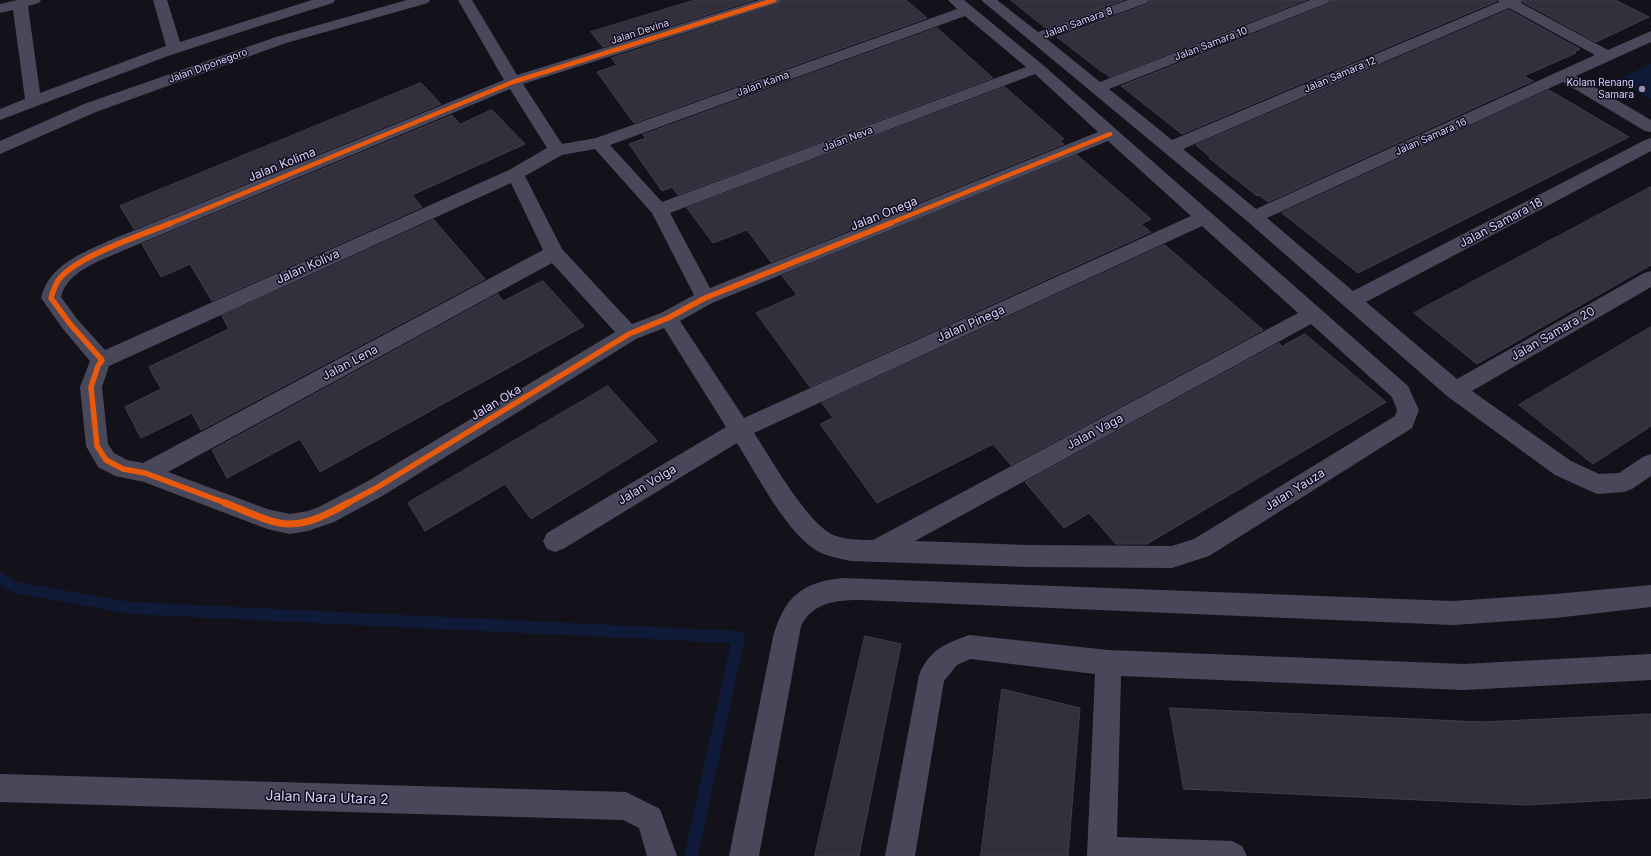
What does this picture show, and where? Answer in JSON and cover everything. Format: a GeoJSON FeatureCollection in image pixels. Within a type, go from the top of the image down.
{"type":"FeatureCollection","features":[{"type":"Feature","properties":{"kind":"street"},"geometry":{"type":"LineString","coordinates":[[160,0],[175,50]]}},
{"type":"Feature","properties":{"kind":"street"},"geometry":{"type":"LineString","coordinates":[[0,115],[75,84],[265,18],[298,4],[328,0]]}},
{"type":"Feature","properties":{"kind":"street","name":"Jalan Diponegoro"},"geometry":{"type":"LineString","coordinates":[[0,148],[90,108],[281,40],[423,0]]}},
{"type":"Feature","properties":{"kind":"street"},"geometry":{"type":"LineString","coordinates":[[465,0],[513,82],[556,150]]}},
{"type":"Feature","properties":{"kind":"street","name":"Jalan Devina"},"geometry":{"type":"LineString","coordinates":[[513,82],[774,0]]}},
{"type":"Feature","properties":{"kind":"street"},"geometry":{"type":"LineString","coordinates":[[988,0],[1098,88],[1254,217],[1455,390],[1563,468],[1597,484],[1611,484],[1624,482],[1651,464]]}},
{"type":"Feature","properties":{"kind":"street","name":"Jalan Samara 8"},"geometry":{"type":"LineString","coordinates":[[1036,38],[1142,0]]}},
{"type":"Feature","properties":{"kind":"street","name":"Jalan Samara 10"},"geometry":{"type":"LineString","coordinates":[[1098,88],[1324,0]]}},
{"type":"Feature","properties":{"kind":"street"},"geometry":{"type":"LineString","coordinates":[[1510,1],[1608,56]]}},
{"type":"Feature","properties":{"kind":"street","name":"Jalan Samara 12"},"geometry":{"type":"LineString","coordinates":[[1170,148],[1510,1]]}},
{"type":"Feature","properties":{"kind":"street"},"geometry":{"type":"LineString","coordinates":[[0,9],[27,2],[33,101]]}},
{"type":"Feature","properties":{"kind":"street"},"geometry":{"type":"LineString","coordinates":[[961,5],[1037,68],[1313,314]]}},
{"type":"Feature","properties":{"kind":"street","name":"Jalan Kama"},"geometry":{"type":"LineString","coordinates":[[556,150],[599,143],[961,5]]}},
{"type":"Feature","properties":{"kind":"street"},"geometry":{"type":"LineString","coordinates":[[265,18],[281,40]]}},
{"type":"Feature","properties":{"kind":"street","name":"Jalan Samara 16"},"geometry":{"type":"LineString","coordinates":[[1254,217],[1651,36]]}},
{"type":"Feature","properties":{"kind":"street","name":"Jalan Neva"},"geometry":{"type":"LineString","coordinates":[[659,210],[1037,68]]}},
{"type":"Feature","properties":{"kind":"street"},"geometry":{"type":"LineString","coordinates":[[1564,76],[1651,127]]}},
{"type":"Feature","properties":{"kind":"street","name":"Jalan Kolima"},"geometry":{"type":"LineString","coordinates":[[102,360],[70,324],[51,298],[55,286],[63,275],[76,266],[115,246],[513,82]]}},
{"type":"Feature","properties":{"kind":"street","name":"Jalan Onega"},"geometry":{"type":"LineString","coordinates":[[668,318],[705,298],[1110,134]]}},
{"type":"Feature","properties":{"kind":"street"},"geometry":{"type":"LineString","coordinates":[[599,143],[659,210],[705,298]]}},
{"type":"Feature","properties":{"kind":"street","name":"Jalan Samara 18"},"geometry":{"type":"LineString","coordinates":[[1352,301],[1651,144]]}},
{"type":"Feature","properties":{"kind":"street","name":"Jalan Koliva"},"geometry":{"type":"LineString","coordinates":[[102,360],[515,174],[556,150]]}},
{"type":"Feature","properties":{"kind":"street"},"geometry":{"type":"LineString","coordinates":[[515,174],[554,253],[629,334]]}},
{"type":"Feature","properties":{"kind":"street","name":"Jalan Pinega"},"geometry":{"type":"LineString","coordinates":[[739,430],[1204,218]]}},
{"type":"Feature","properties":{"kind":"street","name":"Jalan Lena"},"geometry":{"type":"LineString","coordinates":[[145,473],[554,253]]}},
{"type":"Feature","properties":{"kind":"street","name":"Jalan Samara 20"},"geometry":{"type":"LineString","coordinates":[[1455,390],[1651,278]]}},
{"type":"Feature","properties":{"kind":"street","name":"Jalan Yauza"},"geometry":{"type":"LineString","coordinates":[[668,318],[792,510],[811,532],[830,545],[851,550],[1029,556],[1172,557],[1201,548],[1404,422],[1408,410],[1400,392],[1313,314]]}},
{"type":"Feature","properties":{"kind":"street","name":"Jalan Vaga"},"geometry":{"type":"LineString","coordinates":[[877,550],[1313,314]]}},
{"type":"Feature","properties":{"kind":"street","name":"Jalan Oka"},"geometry":{"type":"LineString","coordinates":[[102,360],[98,366],[91,386],[98,446],[106,460],[123,469],[145,473],[267,519],[290,524],[308,521],[326,515],[376,488],[629,334],[668,318]]}},
{"type":"Feature","properties":{"kind":"street","name":"Jalan Volga"},"geometry":{"type":"LineString","coordinates":[[555,541],[739,430]]}},
{"type":"Feature","properties":{"kind":"street"},"geometry":{"type":"LineString","coordinates":[[744,856],[786,637],[792,616],[806,602],[820,592],[838,588],[1453,613],[1555,606],[1651,596]]}},
{"type":"Feature","properties":{"kind":"street"},"geometry":{"type":"LineString","coordinates":[[900,856],[932,675],[948,656],[969,647],[1108,664],[1464,677],[1651,667]]}},
{"type":"Feature","properties":{"kind":"street"},"geometry":{"type":"LineString","coordinates":[[1108,664],[1102,854],[1232,856]]}},
{"type":"Feature","properties":{"kind":"street","name":"Jalan Nara Utara 2"},"geometry":{"type":"LineString","coordinates":[[0,788],[626,806],[650,819],[662,856]]}},
{"type":"Feature","properties":{"kind":"water","name":"Kolam Renang Samara"},"geometry":{"type":"Polygon","coordinates":[[[1651,64],[1651,99],[1617,80],[1651,64]]]}},
{"type":"Feature","properties":{"kind":"building"},"geometry":{"type":"Polygon","coordinates":[[[695,0],[754,0],[603,47],[591,32],[695,0]]]}},
{"type":"Feature","properties":{"kind":"building"},"geometry":{"type":"Polygon","coordinates":[[[782,0],[906,0],[927,18],[634,123],[597,72],[617,65],[611,58],[779,4],[782,0]]]}},
{"type":"Feature","properties":{"kind":"building"},"geometry":{"type":"Polygon","coordinates":[[[1011,0],[1124,0],[1046,28],[1011,0]]]}},
{"type":"Feature","properties":{"kind":"building"},"geometry":{"type":"Polygon","coordinates":[[[1150,0],[1306,0],[1110,77],[1057,37],[1148,4],[1150,0]]]}},
{"type":"Feature","properties":{"kind":"building"},"geometry":{"type":"Polygon","coordinates":[[[1331,0],[1497,1],[1182,134],[1121,86],[1329,4],[1331,0]]]}},
{"type":"Feature","properties":{"kind":"building"},"geometry":{"type":"Polygon","coordinates":[[[1523,0],[1615,0],[1649,17],[1596,42],[1523,2],[1523,0]]]}},
{"type":"Feature","properties":{"kind":"building"},"geometry":{"type":"Polygon","coordinates":[[[1509,10],[1580,49],[1574,52],[1576,53],[1524,76],[1533,81],[1268,202],[1259,195],[1257,196],[1209,158],[1211,158],[1196,145],[1509,10]]]}},
{"type":"Feature","properties":{"kind":"building"},"geometry":{"type":"Polygon","coordinates":[[[937,28],[993,78],[678,195],[672,187],[662,191],[629,144],[646,138],[643,135],[937,28]]]}},
{"type":"Feature","properties":{"kind":"building"},"geometry":{"type":"Polygon","coordinates":[[[421,83],[441,104],[134,229],[120,206],[421,83]]]}},
{"type":"Feature","properties":{"kind":"building"},"geometry":{"type":"Polygon","coordinates":[[[1005,87],[1064,139],[1059,141],[1064,144],[771,262],[747,230],[713,243],[687,208],[1005,87]]]}},
{"type":"Feature","properties":{"kind":"building"},"geometry":{"type":"Polygon","coordinates":[[[1549,90],[1629,137],[1358,273],[1282,213],[1549,90]]]}},
{"type":"Feature","properties":{"kind":"building"},"geometry":{"type":"Polygon","coordinates":[[[492,110],[525,144],[412,195],[422,207],[212,301],[190,264],[161,277],[142,244],[452,115],[460,124],[492,110]]]}},
{"type":"Feature","properties":{"kind":"building"},"geometry":{"type":"Polygon","coordinates":[[[1077,155],[1151,219],[1141,224],[1151,232],[810,387],[756,313],[797,295],[782,276],[1077,155]]]}},
{"type":"Feature","properties":{"kind":"building"},"geometry":{"type":"Polygon","coordinates":[[[1651,187],[1651,265],[1477,364],[1414,313],[1651,187]]]}},
{"type":"Feature","properties":{"kind":"building"},"geometry":{"type":"Polygon","coordinates":[[[434,220],[485,279],[201,430],[192,413],[141,438],[125,407],[161,389],[149,367],[229,329],[222,316],[434,220]]]}},
{"type":"Feature","properties":{"kind":"building"},"geometry":{"type":"Polygon","coordinates":[[[1165,245],[1263,330],[1011,465],[993,444],[877,503],[820,424],[833,418],[822,403],[1165,245]]]}},
{"type":"Feature","properties":{"kind":"building"},"geometry":{"type":"Polygon","coordinates":[[[543,281],[584,326],[320,472],[300,439],[227,478],[212,450],[498,294],[503,301],[543,281]]]}},
{"type":"Feature","properties":{"kind":"building"},"geometry":{"type":"Polygon","coordinates":[[[1651,327],[1651,426],[1593,464],[1519,405],[1651,327]]]}},
{"type":"Feature","properties":{"kind":"building"},"geometry":{"type":"Polygon","coordinates":[[[1305,334],[1386,402],[1147,544],[1116,544],[1089,513],[1064,528],[1025,482],[1279,343],[1282,346],[1305,334]]]}},
{"type":"Feature","properties":{"kind":"building"},"geometry":{"type":"Polygon","coordinates":[[[608,386],[657,441],[531,519],[505,484],[425,531],[408,503],[608,386]]]}},
{"type":"Feature","properties":{"kind":"building"},"geometry":{"type":"Polygon","coordinates":[[[865,636],[901,644],[859,856],[815,856],[865,636]]]}},
{"type":"Feature","properties":{"kind":"building"},"geometry":{"type":"Polygon","coordinates":[[[1002,689],[1080,708],[1068,856],[981,856],[1002,689]]]}},
{"type":"Feature","properties":{"kind":"building"},"geometry":{"type":"Polygon","coordinates":[[[1170,708],[1482,722],[1651,714],[1651,798],[1527,805],[1184,789],[1170,708]]]}},
{"type":"Feature","properties":{"kind":"waterway"},"geometry":{"type":"LineString","coordinates":[[0,578],[15,587],[131,608],[739,637],[691,856]]}},
{"type":"Feature","properties":{"kind":"cycle path"},"geometry":{"type":"LineString","coordinates":[[774,0],[513,82],[115,246],[73,267],[59,279],[51,298],[70,324],[102,360],[98,366],[91,387],[97,446],[106,460],[123,469],[145,473],[267,519],[290,524],[308,521],[326,515],[376,488],[629,334],[668,318],[705,298],[1110,134]]}},
{"type":"Feature","properties":{"kind":"place","name":"Kolam Renang Samara"},"geometry":{"type":"Point","coordinates":[1642,89]}}]}
